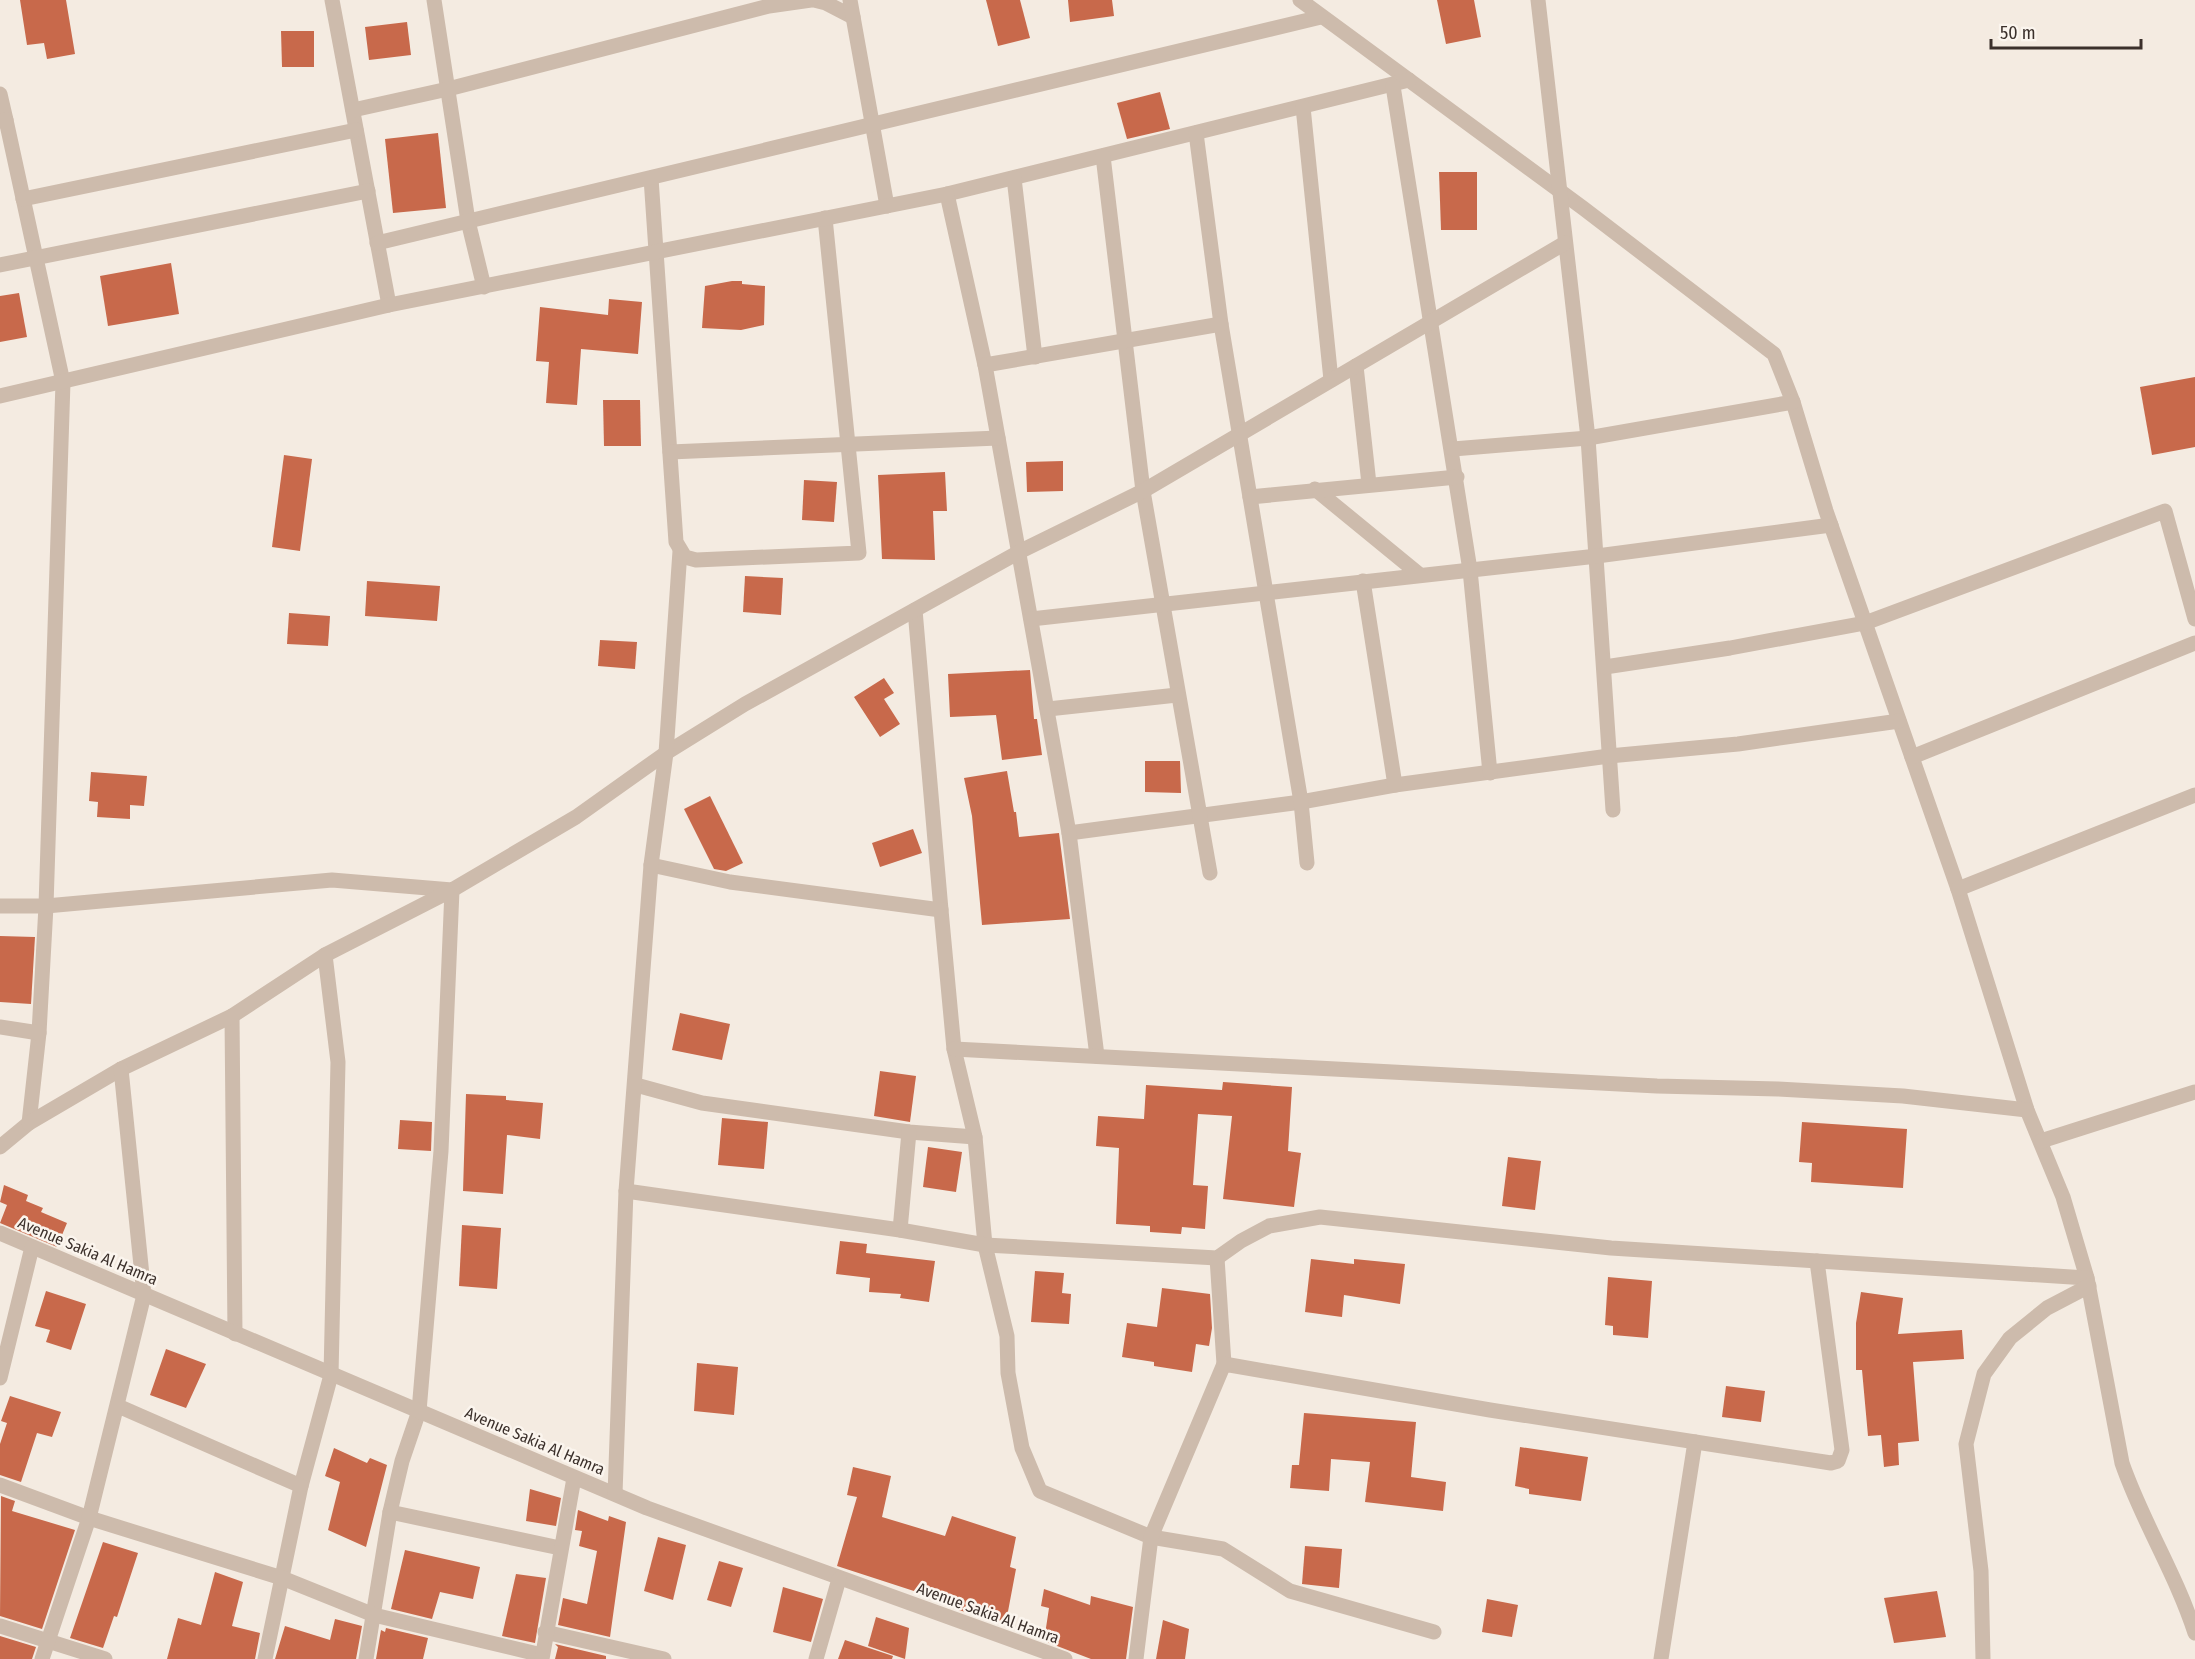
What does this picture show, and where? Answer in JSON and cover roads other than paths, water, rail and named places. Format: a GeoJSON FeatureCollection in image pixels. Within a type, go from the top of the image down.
{"type":"FeatureCollection","features":[{"type":"Feature","properties":{"kind":"street"},"geometry":{"type":"LineString","coordinates":[[332,0],[389,305]]}},
{"type":"Feature","properties":{"kind":"street"},"geometry":{"type":"LineString","coordinates":[[434,0],[468,221],[483,286]]}},
{"type":"Feature","properties":{"kind":"street"},"geometry":{"type":"LineString","coordinates":[[352,110],[448,89],[769,6],[813,0],[826,3],[853,17]]}},
{"type":"Feature","properties":{"kind":"street"},"geometry":{"type":"LineString","coordinates":[[850,0],[887,206]]}},
{"type":"Feature","properties":{"kind":"street"},"geometry":{"type":"LineString","coordinates":[[1300,0],[1774,354],[1793,402],[1831,525],[1958,889],[2027,1110],[2063,1197],[2088,1282],[2122,1463],[2131,1490],[2172,1571],[2195,1633]]}},
{"type":"Feature","properties":{"kind":"street"},"geometry":{"type":"LineString","coordinates":[[1538,0],[1588,438],[1598,556],[1613,810]]}},
{"type":"Feature","properties":{"kind":"street"},"geometry":{"type":"LineString","coordinates":[[377,243],[1321,17]]}},
{"type":"Feature","properties":{"kind":"street"},"geometry":{"type":"LineString","coordinates":[[0,396],[389,305],[947,194],[1393,86],[1409,80]]}},
{"type":"Feature","properties":{"kind":"street"},"geometry":{"type":"LineString","coordinates":[[1393,86],[1457,477],[1470,570],[1490,773]]}},
{"type":"Feature","properties":{"kind":"street"},"geometry":{"type":"LineString","coordinates":[[0,94],[3,121],[23,199],[63,382],[46,906],[39,1033],[29,1123]]}},
{"type":"Feature","properties":{"kind":"street"},"geometry":{"type":"LineString","coordinates":[[1303,107],[1331,380]]}},
{"type":"Feature","properties":{"kind":"street"},"geometry":{"type":"LineString","coordinates":[[23,199],[356,130]]}},
{"type":"Feature","properties":{"kind":"street"},"geometry":{"type":"LineString","coordinates":[[1196,133],[1221,324],[1301,802],[1307,863]]}},
{"type":"Feature","properties":{"kind":"street"},"geometry":{"type":"LineString","coordinates":[[1103,156],[1143,491],[1198,816],[1210,873]]}},
{"type":"Feature","properties":{"kind":"street"},"geometry":{"type":"LineString","coordinates":[[651,178],[676,542],[685,557],[696,560],[859,553],[825,218]]}},
{"type":"Feature","properties":{"kind":"street"},"geometry":{"type":"LineString","coordinates":[[1014,178],[1035,357]]}},
{"type":"Feature","properties":{"kind":"street"},"geometry":{"type":"LineString","coordinates":[[0,265],[368,191]]}},
{"type":"Feature","properties":{"kind":"street"},"geometry":{"type":"LineString","coordinates":[[947,194],[985,365],[1048,709],[1069,833],[1097,1056]]}},
{"type":"Feature","properties":{"kind":"street"},"geometry":{"type":"LineString","coordinates":[[0,1147],[29,1123],[122,1069],[232,1016],[325,955],[452,890],[576,817],[666,753],[745,704],[1019,552],[1143,491],[1565,243]]}},
{"type":"Feature","properties":{"kind":"street"},"geometry":{"type":"LineString","coordinates":[[985,365],[1221,324]]}},
{"type":"Feature","properties":{"kind":"street"},"geometry":{"type":"LineString","coordinates":[[1356,366],[1369,484]]}},
{"type":"Feature","properties":{"kind":"street"},"geometry":{"type":"LineString","coordinates":[[1452,449],[1588,438],[1793,402]]}},
{"type":"Feature","properties":{"kind":"street"},"geometry":{"type":"LineString","coordinates":[[670,452],[998,438]]}},
{"type":"Feature","properties":{"kind":"street"},"geometry":{"type":"LineString","coordinates":[[1250,497],[1457,477]]}},
{"type":"Feature","properties":{"kind":"street"},"geometry":{"type":"LineString","coordinates":[[1315,489],[1420,575]]}},
{"type":"Feature","properties":{"kind":"street"},"geometry":{"type":"LineString","coordinates":[[1605,666],[1730,648],[1865,622],[2165,512],[2195,619]]}},
{"type":"Feature","properties":{"kind":"street"},"geometry":{"type":"LineString","coordinates":[[1031,619],[1598,556],[1831,525]]}},
{"type":"Feature","properties":{"kind":"street"},"geometry":{"type":"LineString","coordinates":[[615,1494],[626,1191],[636,1085],[651,865],[666,753],[680,552]]}},
{"type":"Feature","properties":{"kind":"street"},"geometry":{"type":"LineString","coordinates":[[1363,582],[1395,785]]}},
{"type":"Feature","properties":{"kind":"street"},"geometry":{"type":"LineString","coordinates":[[915,610],[954,1049],[975,1137],[985,1245],[1007,1336],[1008,1372],[1022,1448],[1040,1491],[1151,1537],[1223,1549],[1290,1591],[1434,1632]]}},
{"type":"Feature","properties":{"kind":"street"},"geometry":{"type":"LineString","coordinates":[[1912,757],[2195,644]]}},
{"type":"Feature","properties":{"kind":"street"},"geometry":{"type":"LineString","coordinates":[[1048,709],[1178,695]]}},
{"type":"Feature","properties":{"kind":"street"},"geometry":{"type":"LineString","coordinates":[[1069,833],[1301,802],[1395,785],[1609,756],[1738,744],[1899,721]]}},
{"type":"Feature","properties":{"kind":"street"},"geometry":{"type":"LineString","coordinates":[[1958,889],[2195,795]]}},
{"type":"Feature","properties":{"kind":"street"},"geometry":{"type":"LineString","coordinates":[[651,865],[730,882],[941,910]]}},
{"type":"Feature","properties":{"kind":"street"},"geometry":{"type":"LineString","coordinates":[[0,906],[46,906],[332,880],[452,890]]}},
{"type":"Feature","properties":{"kind":"street"},"geometry":{"type":"LineString","coordinates":[[366,1659],[390,1512],[402,1461],[419,1411],[441,1151],[452,890]]}},
{"type":"Feature","properties":{"kind":"street"},"geometry":{"type":"LineString","coordinates":[[265,1659],[301,1486],[331,1375],[338,1062],[325,955]]}},
{"type":"Feature","properties":{"kind":"street"},"geometry":{"type":"LineString","coordinates":[[232,1016],[236,1334]]}},
{"type":"Feature","properties":{"kind":"street"},"geometry":{"type":"LineString","coordinates":[[0,1027],[39,1033]]}},
{"type":"Feature","properties":{"kind":"street"},"geometry":{"type":"LineString","coordinates":[[954,1049],[1657,1086],[1790,1089],[1903,1096],[2027,1110]]}},
{"type":"Feature","properties":{"kind":"street"},"geometry":{"type":"LineString","coordinates":[[42,1659],[89,1518],[144,1295],[122,1069]]}},
{"type":"Feature","properties":{"kind":"street"},"geometry":{"type":"LineString","coordinates":[[636,1085],[702,1103],[909,1131],[975,1137]]}},
{"type":"Feature","properties":{"kind":"street"},"geometry":{"type":"LineString","coordinates":[[2041,1141],[2195,1092]]}},
{"type":"Feature","properties":{"kind":"street"},"geometry":{"type":"LineString","coordinates":[[900,1230],[909,1131]]}},
{"type":"Feature","properties":{"kind":"street"},"geometry":{"type":"LineString","coordinates":[[626,1191],[900,1230],[985,1245],[1217,1258],[1241,1241],[1269,1226],[1320,1217],[1611,1248],[2088,1282]]}},
{"type":"Feature","properties":{"kind":"street","name":"Avenue Sakia Al Hamra"},"geometry":{"type":"LineString","coordinates":[[0,1233],[574,1478],[839,1579],[1065,1659]]}},
{"type":"Feature","properties":{"kind":"street"},"geometry":{"type":"LineString","coordinates":[[0,1378],[32,1247]]}},
{"type":"Feature","properties":{"kind":"street"},"geometry":{"type":"LineString","coordinates":[[1136,1659],[1151,1537],[1224,1364],[1217,1258]]}},
{"type":"Feature","properties":{"kind":"street"},"geometry":{"type":"LineString","coordinates":[[1224,1364],[1695,1442],[1822,1462],[1838,1461],[1841,1456],[1817,1261]]}},
{"type":"Feature","properties":{"kind":"street"},"geometry":{"type":"LineString","coordinates":[[1983,1659],[1981,1571],[1966,1444],[1984,1374],[2010,1338],[2047,1308],[2088,1282]]}},
{"type":"Feature","properties":{"kind":"street"},"geometry":{"type":"LineString","coordinates":[[118,1406],[301,1486]]}},
{"type":"Feature","properties":{"kind":"street"},"geometry":{"type":"LineString","coordinates":[[1661,1659],[1695,1442]]}},
{"type":"Feature","properties":{"kind":"street"},"geometry":{"type":"LineString","coordinates":[[0,1485],[89,1518],[282,1578],[374,1615],[542,1657],[574,1478]]}},
{"type":"Feature","properties":{"kind":"street"},"geometry":{"type":"LineString","coordinates":[[390,1512],[560,1548]]}},
{"type":"Feature","properties":{"kind":"street"},"geometry":{"type":"LineString","coordinates":[[816,1659],[839,1579]]}},
{"type":"Feature","properties":{"kind":"street"},"geometry":{"type":"LineString","coordinates":[[0,1626],[105,1659]]}},
{"type":"Feature","properties":{"kind":"street"},"geometry":{"type":"LineString","coordinates":[[545,1632],[664,1659]]}}]}
